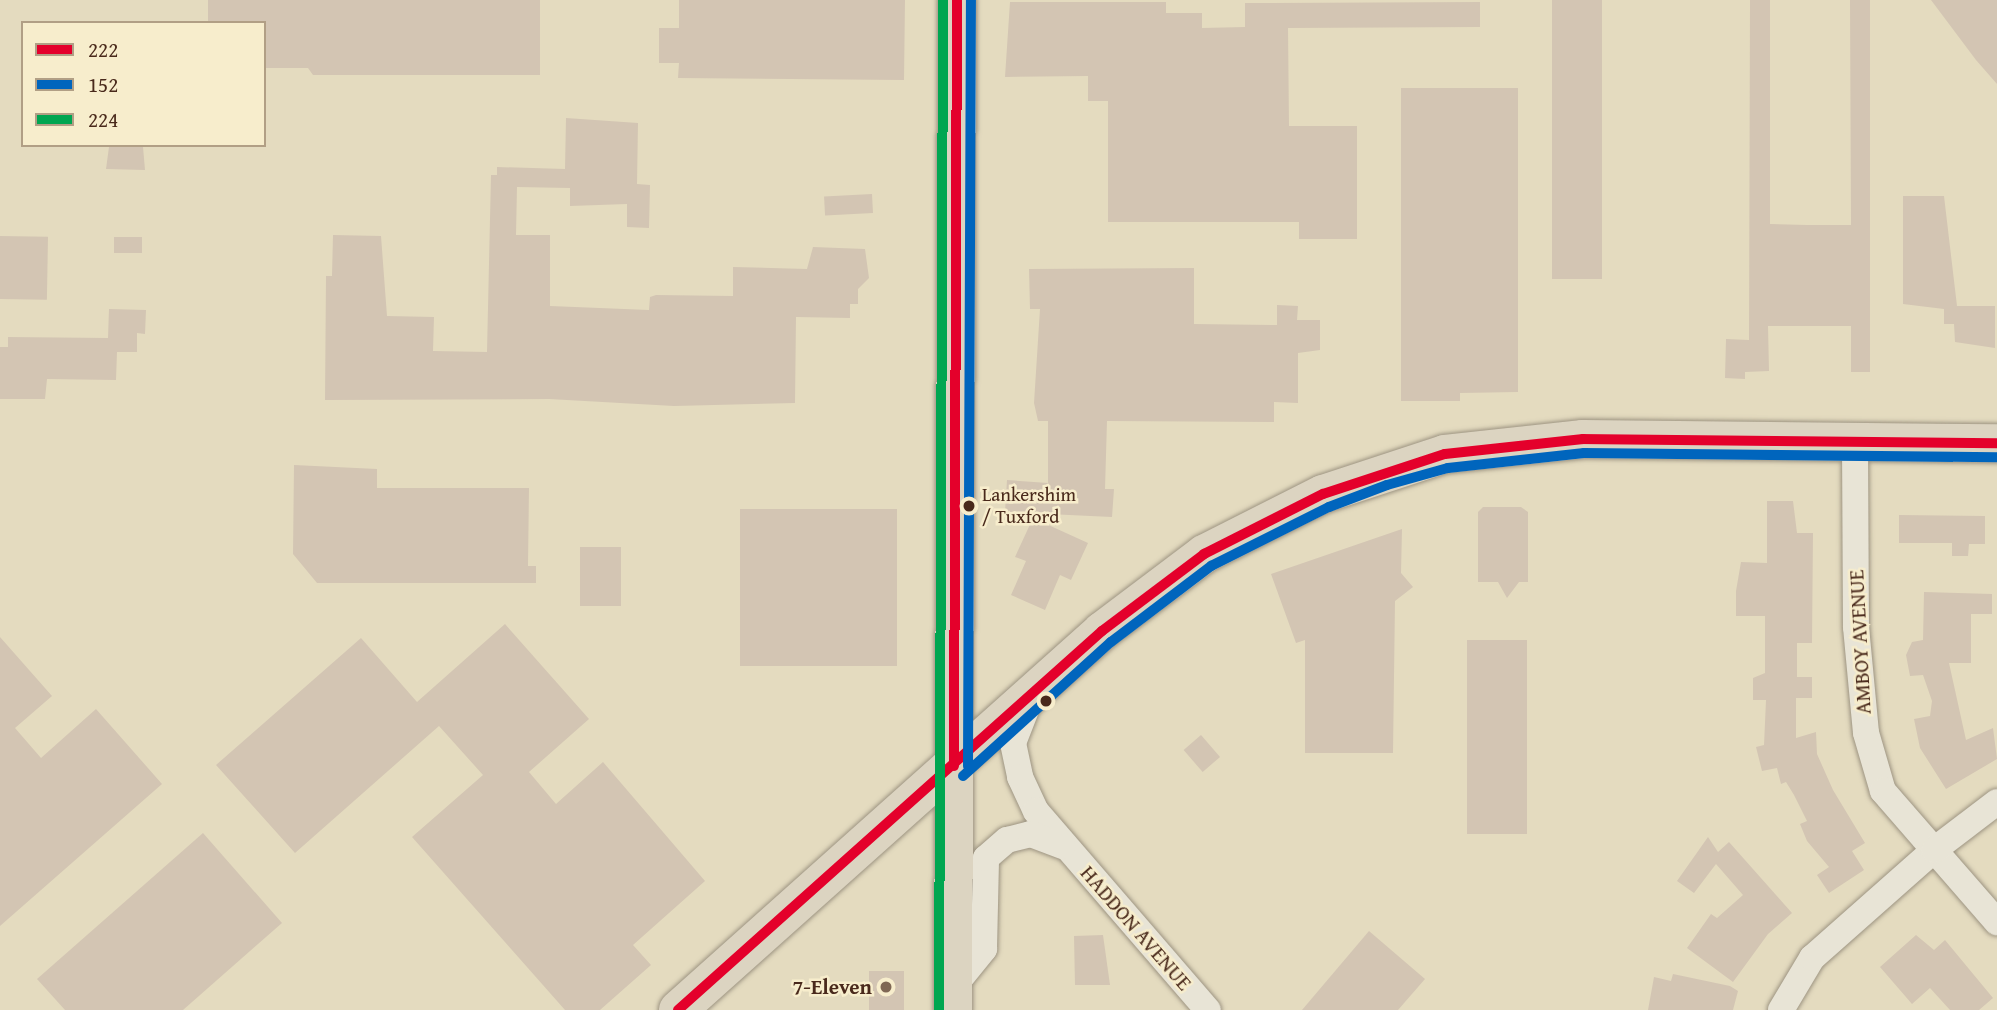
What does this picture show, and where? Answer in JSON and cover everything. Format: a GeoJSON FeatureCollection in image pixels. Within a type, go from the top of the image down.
{"type":"FeatureCollection","features":[{"type":"Feature","properties":{"kind":"main road"},"geometry":{"type":"LineString","coordinates":[[954,998],[957,0]]}},
{"type":"Feature","properties":{"kind":"main road"},"geometry":{"type":"LineString","coordinates":[[678,1010],[1102,631],[1204,554],[1323,494],[1445,454],[1583,439],[1997,443]]}},
{"type":"Feature","properties":{"kind":"street","name":"AMBOY AVENUE"},"geometry":{"type":"LineString","coordinates":[[1856,442],[1856,627],[1866,733],[1883,791],[1997,922]]}},
{"type":"Feature","properties":{"kind":"street","name":"HADDON AVENUE"},"geometry":{"type":"LineString","coordinates":[[1031,695],[1013,743],[1016,765],[1036,811],[1208,1010]]}},
{"type":"Feature","properties":{"kind":"street"},"geometry":{"type":"LineString","coordinates":[[1781,1010],[1812,958],[1934,849],[1997,802]]}},
{"type":"Feature","properties":{"kind":"street","name":"HADDON AVENUE"},"geometry":{"type":"LineString","coordinates":[[954,998],[984,949],[986,858],[1007,840],[1031,834],[1065,847]]}},
{"type":"Feature","properties":{"kind":"building"},"geometry":{"type":"Polygon","coordinates":[[[208,0],[540,0],[540,75],[313,75],[308,68],[266,68],[266,21],[208,21],[208,0]]]}},
{"type":"Feature","properties":{"kind":"building"},"geometry":{"type":"Polygon","coordinates":[[[679,0],[905,0],[904,80],[678,78],[679,63],[659,63],[659,28],[679,28],[679,0]]]}},
{"type":"Feature","properties":{"kind":"building"},"geometry":{"type":"Polygon","coordinates":[[[1552,0],[1602,0],[1602,279],[1552,279],[1552,0]]]}},
{"type":"Feature","properties":{"kind":"building"},"geometry":{"type":"Polygon","coordinates":[[[1750,0],[1770,0],[1770,224],[1851,225],[1850,0],[1870,0],[1870,372],[1851,372],[1851,326],[1768,326],[1769,371],[1745,372],[1745,379],[1725,378],[1726,339],[1749,340],[1750,0]]]}},
{"type":"Feature","properties":{"kind":"building"},"geometry":{"type":"Polygon","coordinates":[[[1931,0],[1997,0],[1997,84],[1976,60],[1931,0]]]}},
{"type":"Feature","properties":{"kind":"building"},"geometry":{"type":"Polygon","coordinates":[[[1010,2],[1166,2],[1166,13],[1202,13],[1202,28],[1245,27],[1245,3],[1480,2],[1480,27],[1288,28],[1289,126],[1357,126],[1357,239],[1299,239],[1299,222],[1108,222],[1108,101],[1088,101],[1088,76],[1005,77],[1010,2]]]}},
{"type":"Feature","properties":{"kind":"building"},"geometry":{"type":"Polygon","coordinates":[[[1401,88],[1518,88],[1518,392],[1460,393],[1460,401],[1401,401],[1401,88]]]}},
{"type":"Feature","properties":{"kind":"building"},"geometry":{"type":"Polygon","coordinates":[[[566,118],[638,123],[637,184],[650,185],[649,228],[627,227],[627,204],[570,206],[570,188],[517,187],[516,235],[550,235],[550,306],[649,310],[650,297],[656,295],[733,296],[733,267],[807,269],[813,247],[865,249],[869,278],[858,289],[858,304],[850,304],[850,318],[796,317],[795,403],[674,406],[549,399],[325,400],[326,276],[332,276],[333,235],[381,236],[387,316],[434,317],[433,351],[487,352],[491,175],[497,175],[497,167],[565,169],[566,118]]]}},
{"type":"Feature","properties":{"kind":"building"},"geometry":{"type":"Polygon","coordinates":[[[109,147],[143,147],[145,170],[106,169],[109,147]]]}},
{"type":"Feature","properties":{"kind":"building"},"geometry":{"type":"Polygon","coordinates":[[[872,194],[873,213],[825,215],[824,197],[872,194]]]}},
{"type":"Feature","properties":{"kind":"building"},"geometry":{"type":"Polygon","coordinates":[[[1903,196],[1944,196],[1957,306],[1995,306],[1995,348],[1955,342],[1954,324],[1944,324],[1944,309],[1903,304],[1903,196]]]}},
{"type":"Feature","properties":{"kind":"building"},"geometry":{"type":"Polygon","coordinates":[[[0,236],[48,237],[47,300],[0,299],[0,236]]]}},
{"type":"Feature","properties":{"kind":"building"},"geometry":{"type":"Polygon","coordinates":[[[114,237],[142,237],[142,253],[114,253],[114,237]]]}},
{"type":"Feature","properties":{"kind":"building"},"geometry":{"type":"Polygon","coordinates":[[[1194,268],[1194,324],[1277,325],[1277,305],[1298,306],[1297,320],[1320,320],[1320,350],[1298,353],[1298,403],[1274,402],[1274,422],[1107,421],[1105,489],[1114,489],[1112,517],[1005,512],[1007,480],[1048,483],[1048,421],[1038,421],[1034,403],[1040,309],[1030,309],[1029,269],[1194,268]]]}},
{"type":"Feature","properties":{"kind":"building"},"geometry":{"type":"Polygon","coordinates":[[[109,309],[146,310],[145,334],[137,333],[137,352],[117,352],[116,380],[47,379],[45,399],[0,399],[0,347],[8,347],[8,337],[108,338],[109,309]]]}},
{"type":"Feature","properties":{"kind":"building"},"geometry":{"type":"Polygon","coordinates":[[[294,465],[377,469],[377,488],[529,488],[528,566],[536,566],[536,583],[317,583],[293,554],[294,465]]]}},
{"type":"Feature","properties":{"kind":"building"},"geometry":{"type":"Polygon","coordinates":[[[1767,501],[1793,501],[1797,533],[1813,533],[1812,643],[1797,643],[1797,677],[1812,677],[1812,698],[1796,698],[1796,738],[1816,732],[1817,754],[1833,790],[1865,843],[1852,851],[1864,870],[1829,893],[1817,875],[1829,867],[1807,841],[1800,824],[1807,821],[1794,795],[1786,782],[1781,784],[1777,768],[1762,771],[1756,747],[1764,745],[1766,700],[1753,700],[1753,678],[1765,673],[1765,616],[1736,616],[1736,591],[1741,562],[1767,563],[1767,501]]]}},
{"type":"Feature","properties":{"kind":"building"},"geometry":{"type":"Polygon","coordinates":[[[1483,507],[1521,507],[1528,512],[1528,582],[1519,582],[1507,598],[1498,582],[1478,582],[1478,512],[1483,507]]]}},
{"type":"Feature","properties":{"kind":"building"},"geometry":{"type":"Polygon","coordinates":[[[740,509],[897,509],[897,666],[740,666],[740,509]]]}},
{"type":"Feature","properties":{"kind":"building"},"geometry":{"type":"Polygon","coordinates":[[[1899,515],[1985,516],[1985,544],[1969,544],[1968,556],[1952,556],[1952,543],[1899,543],[1899,515]]]}},
{"type":"Feature","properties":{"kind":"building"},"geometry":{"type":"Polygon","coordinates":[[[1033,518],[1088,543],[1071,580],[1060,575],[1045,610],[1011,595],[1026,561],[1015,557],[1033,518]]]}},
{"type":"Feature","properties":{"kind":"building"},"geometry":{"type":"Polygon","coordinates":[[[1402,529],[1401,573],[1413,587],[1395,601],[1393,753],[1305,753],[1305,640],[1296,643],[1271,574],[1402,529]]]}},
{"type":"Feature","properties":{"kind":"building"},"geometry":{"type":"Polygon","coordinates":[[[580,547],[621,547],[621,606],[580,606],[580,547]]]}},
{"type":"Feature","properties":{"kind":"building"},"geometry":{"type":"Polygon","coordinates":[[[1924,592],[1992,594],[1992,614],[1971,614],[1971,663],[1949,663],[1966,740],[1993,728],[1997,759],[1946,789],[1920,748],[1914,719],[1930,716],[1932,701],[1923,675],[1910,676],[1906,655],[1912,642],[1923,640],[1924,592]]]}},
{"type":"Feature","properties":{"kind":"building"},"geometry":{"type":"Polygon","coordinates":[[[505,624],[589,719],[529,772],[556,804],[603,762],[705,881],[633,945],[651,965],[600,1010],[565,1010],[412,837],[483,775],[439,726],[295,853],[216,765],[361,638],[417,702],[505,624]]]}},
{"type":"Feature","properties":{"kind":"building"},"geometry":{"type":"Polygon","coordinates":[[[0,637],[52,696],[15,728],[41,758],[96,709],[162,784],[0,926],[0,637]]]}},
{"type":"Feature","properties":{"kind":"building"},"geometry":{"type":"Polygon","coordinates":[[[1467,640],[1527,640],[1527,834],[1467,834],[1467,640]]]}},
{"type":"Feature","properties":{"kind":"building"},"geometry":{"type":"Polygon","coordinates":[[[1201,735],[1220,757],[1203,772],[1184,750],[1201,735]]]}},
{"type":"Feature","properties":{"kind":"building"},"geometry":{"type":"Polygon","coordinates":[[[203,833],[282,923],[183,1010],[65,1010],[37,979],[203,833]]]}},
{"type":"Feature","properties":{"kind":"building"},"geometry":{"type":"Polygon","coordinates":[[[1708,837],[1718,852],[1729,842],[1792,913],[1768,934],[1733,982],[1687,948],[1711,914],[1717,918],[1743,895],[1716,864],[1694,893],[1677,881],[1708,837]]]}},
{"type":"Feature","properties":{"kind":"building"},"geometry":{"type":"Polygon","coordinates":[[[1369,931],[1425,979],[1398,1010],[1302,1010],[1369,931]]]}},
{"type":"Feature","properties":{"kind":"building"},"geometry":{"type":"Polygon","coordinates":[[[1103,935],[1110,985],[1075,985],[1074,936],[1103,935]]]}},
{"type":"Feature","properties":{"kind":"building"},"geometry":{"type":"Polygon","coordinates":[[[1916,935],[1934,950],[1945,940],[1993,998],[1979,1010],[1950,1010],[1930,988],[1912,1004],[1880,967],[1916,935]]]}},
{"type":"Feature","properties":{"kind":"building","name":"7-Eleven"},"geometry":{"type":"Polygon","coordinates":[[[869,971],[904,971],[904,1010],[869,1010],[869,971]]]}},
{"type":"Feature","properties":{"kind":"building"},"geometry":{"type":"Polygon","coordinates":[[[1673,974],[1730,986],[1738,991],[1733,1010],[1648,1010],[1654,977],[1671,981],[1673,974]]]}},
{"type":"Feature","properties":{"kind":"transit line","name":"224"},"geometry":{"type":"LineString","coordinates":[[939,1010],[943,0]]}},
{"type":"Feature","properties":{"kind":"transit line","name":"222"},"geometry":{"type":"LineString","coordinates":[[954,766],[957,0]]}},
{"type":"Feature","properties":{"kind":"transit line","name":"152"},"geometry":{"type":"LineString","coordinates":[[968,766],[971,0]]}},
{"type":"Feature","properties":{"kind":"transit line","name":"222"},"geometry":{"type":"LineString","coordinates":[[678,1010],[1102,631],[1204,554],[1323,494],[1445,454],[1583,439],[1997,443]]}},
{"type":"Feature","properties":{"kind":"transit line","name":"152"},"geometry":{"type":"LineString","coordinates":[[963,776],[1111,642],[1211,566],[1329,507],[1387,485],[1448,468],[1584,453],[1997,457]]}},
{"type":"Feature","properties":{"kind":"place","name":"Lankershim / Tuxford"},"geometry":{"type":"Point","coordinates":[969,506]}},
{"type":"Feature","properties":{"kind":"place","name":"7-Eleven"},"geometry":{"type":"Point","coordinates":[886,987]}}]}
